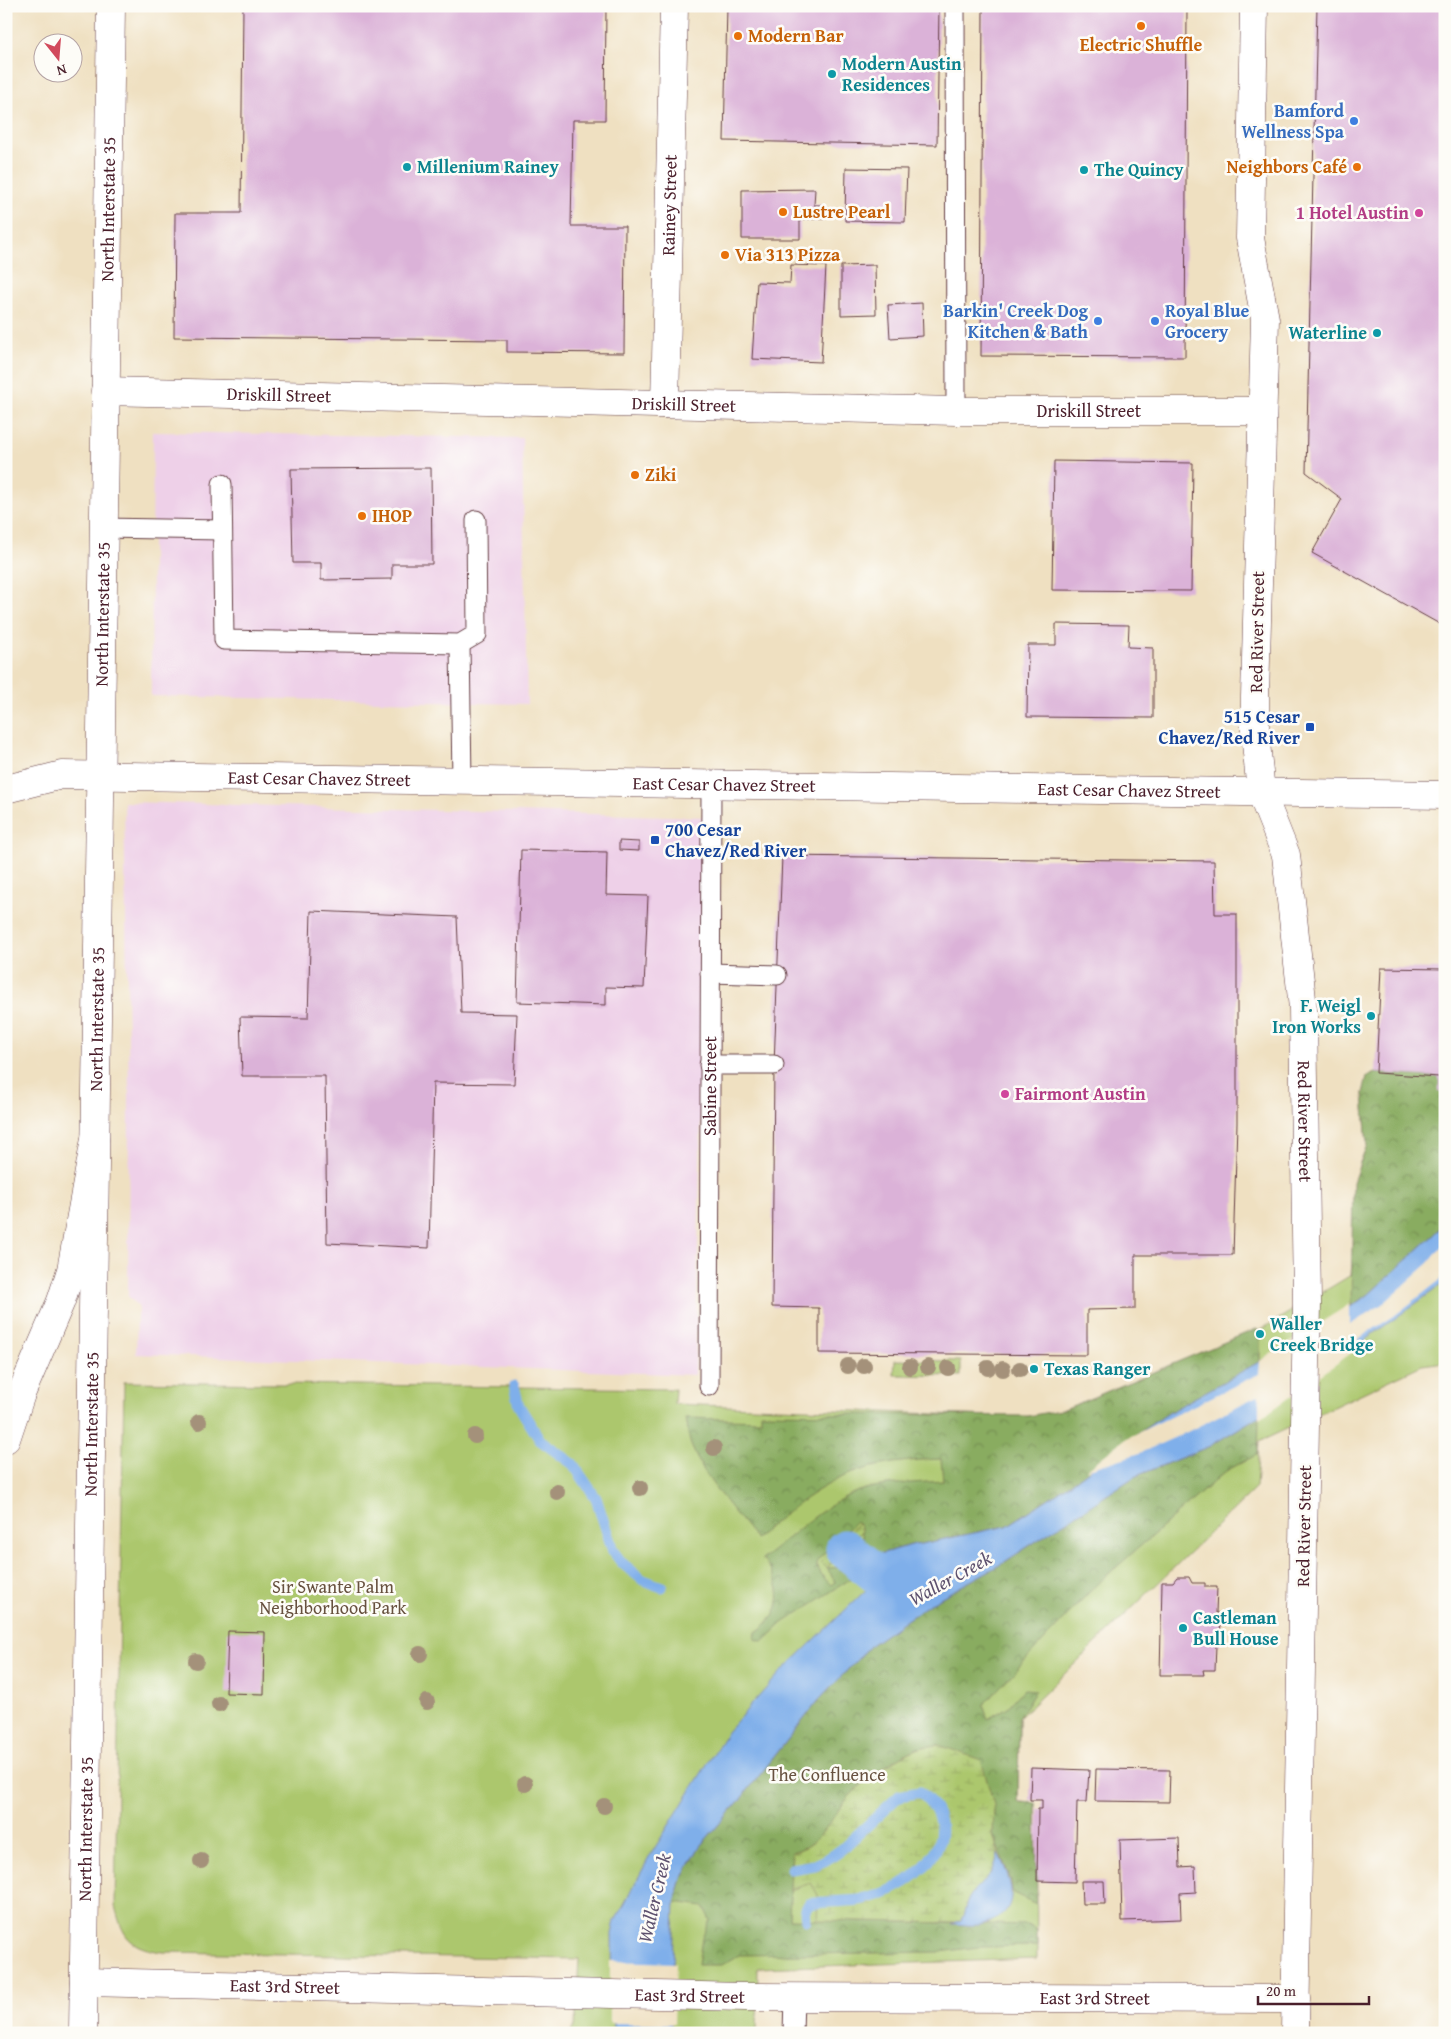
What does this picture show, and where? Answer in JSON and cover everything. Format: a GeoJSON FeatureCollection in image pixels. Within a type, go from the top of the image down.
{"type":"FeatureCollection","features":[{"type":"Feature","properties":{"kind":"main road","name":"North Interstate 35"},"geometry":{"type":"LineString","coordinates":[[83,2033],[111,6]]}},
{"type":"Feature","properties":{"kind":"main road","name":"Rainey Street"},"geometry":{"type":"LineString","coordinates":[[665,404],[674,6]]}},
{"type":"Feature","properties":{"kind":"main road","name":"Red River Street"},"geometry":{"type":"LineString","coordinates":[[1254,6],[1250,238],[1265,319],[1255,733],[1261,792],[1286,855],[1304,1008],[1307,1303],[1306,1420],[1295,2033]]}},
{"type":"Feature","properties":{"kind":"main road","name":"Driskill Street"},"geometry":{"type":"LineString","coordinates":[[106,390],[956,411],[1262,410]]}},
{"type":"Feature","properties":{"kind":"main road","name":"East Cesar Chavez Street"},"geometry":{"type":"LineString","coordinates":[[6,789],[62,775],[100,775],[711,786],[1445,795]]}},
{"type":"Feature","properties":{"kind":"main road"},"geometry":{"type":"LineString","coordinates":[[6,1439],[21,1394],[61,1301],[71,1270],[95,1139]]}},
{"type":"Feature","properties":{"kind":"main road","name":"East 3rd Street"},"geometry":{"type":"LineString","coordinates":[[84,1982],[572,1994],[1296,2000]]}},
{"type":"Feature","properties":{"kind":"lane"},"geometry":{"type":"LineString","coordinates":[[956,6],[956,411]]}},
{"type":"Feature","properties":{"kind":"lane"},"geometry":{"type":"LineString","coordinates":[[222,484],[224,640],[460,644],[477,634],[476,520]]}},
{"type":"Feature","properties":{"kind":"lane"},"geometry":{"type":"LineString","coordinates":[[103,528],[222,530]]}},
{"type":"Feature","properties":{"kind":"lane"},"geometry":{"type":"LineString","coordinates":[[460,644],[462,781]]}},
{"type":"Feature","properties":{"kind":"lane","name":"Sabine Street"},"geometry":{"type":"LineString","coordinates":[[709,1386],[711,786]]}},
{"type":"Feature","properties":{"kind":"lane"},"geometry":{"type":"LineString","coordinates":[[710,974],[777,975]]}},
{"type":"Feature","properties":{"kind":"lane"},"geometry":{"type":"LineString","coordinates":[[709,1065],[774,1065]]}},
{"type":"Feature","properties":{"kind":"lane"},"geometry":{"type":"LineString","coordinates":[[793,2033],[794,1997]]}},
{"type":"Feature","properties":{"kind":"shaded area"},"geometry":{"type":"Polygon","coordinates":[[[153,432],[522,438],[527,704],[151,696],[153,432]]]}},
{"type":"Feature","properties":{"kind":"shaded area"},"geometry":{"type":"Polygon","coordinates":[[[124,802],[708,817],[695,1375],[136,1354],[139,1307],[128,1296],[129,1096],[124,802]]]}},
{"type":"Feature","properties":{"kind":"green space"},"geometry":{"type":"Polygon","coordinates":[[[1376,1073],[1439,1077],[1445,1091],[1445,1223],[1368,1295],[1351,1306],[1353,1182],[1367,1145],[1363,1093],[1367,1076],[1376,1073]]]}},
{"type":"Feature","properties":{"kind":"green space"},"geometry":{"type":"Polygon","coordinates":[[[1445,1091],[1445,1362],[1422,1365],[1259,1442],[1256,1488],[1019,1718],[1018,1802],[1036,1803],[1037,1959],[758,1968],[757,2033],[570,2033],[575,2026],[579,1959],[162,1952],[135,1944],[125,1933],[115,1906],[124,1382],[675,1389],[674,1404],[1042,1418],[1257,1332],[1351,1275],[1359,1165],[1367,1145],[1363,1093],[1445,1091]]]}},
{"type":"Feature","properties":{"kind":"green space"},"geometry":{"type":"Polygon","coordinates":[[[1256,1329],[1260,1330],[1260,1363],[1178,1407],[1132,1437],[1072,1483],[1007,1526],[915,1544],[869,1557],[861,1529],[856,1521],[817,1561],[817,1565],[821,1574],[831,1585],[835,1582],[827,1568],[846,1567],[861,1572],[783,1623],[763,1642],[755,1639],[756,1632],[772,1616],[779,1598],[775,1579],[762,1559],[819,1513],[856,1492],[887,1485],[943,1481],[941,1459],[907,1461],[850,1474],[825,1486],[800,1502],[756,1539],[720,1494],[697,1458],[689,1439],[686,1418],[761,1420],[761,1413],[1028,1416],[1065,1409],[1256,1329]]]}},
{"type":"Feature","properties":{"kind":"green space"},"geometry":{"type":"Polygon","coordinates":[[[895,1360],[961,1361],[961,1376],[894,1375],[895,1360]]]}},
{"type":"Feature","properties":{"kind":"green space","name":"The Confluence"},"geometry":{"type":"Polygon","coordinates":[[[1259,1416],[1258,1454],[1226,1471],[1096,1585],[983,1705],[988,1719],[1008,1707],[1024,1689],[1036,1690],[1019,1718],[1018,1802],[1036,1803],[1037,1904],[1012,1892],[1011,1881],[993,1835],[994,1805],[939,1745],[924,1747],[911,1752],[878,1772],[849,1797],[816,1840],[792,1852],[789,1919],[1027,1925],[1037,1930],[1037,1946],[978,1947],[940,1952],[739,1955],[722,1965],[698,1965],[702,1938],[710,1920],[703,1906],[675,1902],[682,1878],[700,1846],[740,1800],[819,1700],[872,1644],[931,1603],[1003,1563],[1134,1477],[1210,1446],[1259,1416]]]}},
{"type":"Feature","properties":{"kind":"green space"},"geometry":{"type":"Polygon","coordinates":[[[858,1523],[862,1531],[827,1568],[821,1562],[858,1523]]]}},
{"type":"Feature","properties":{"kind":"green space"},"geometry":{"type":"Polygon","coordinates":[[[939,1745],[981,1760],[994,1805],[993,1835],[998,1853],[995,1868],[989,1878],[970,1898],[961,1921],[952,1923],[817,1920],[818,1895],[811,1883],[790,1890],[792,1852],[809,1845],[816,1839],[849,1796],[878,1772],[911,1752],[924,1747],[939,1745]]]}},
{"type":"Feature","properties":{"kind":"water","name":"Waller Creek"},"geometry":{"type":"Polygon","coordinates":[[[1445,1223],[1445,1283],[1259,1416],[1210,1446],[1134,1477],[1003,1563],[931,1603],[872,1644],[819,1700],[740,1800],[700,1846],[682,1878],[675,1902],[671,2033],[613,2033],[612,1934],[615,1921],[651,1854],[727,1732],[780,1673],[868,1588],[861,1572],[869,1557],[915,1544],[1007,1526],[1072,1483],[1132,1437],[1178,1407],[1313,1332],[1368,1295],[1445,1223]]]}},
{"type":"Feature","properties":{"kind":"water"},"geometry":{"type":"Polygon","coordinates":[[[998,1853],[1010,1885],[1011,1895],[1005,1912],[996,1919],[979,1925],[952,1924],[961,1920],[969,1898],[993,1870],[998,1853]]]}},
{"type":"Feature","properties":{"kind":"pier"},"geometry":{"type":"Polygon","coordinates":[[[1445,1243],[1445,1275],[1439,1281],[1394,1316],[1350,1344],[1354,1351],[1261,1418],[1259,1419],[1259,1395],[1187,1432],[1140,1453],[1086,1470],[1125,1439],[1259,1374],[1260,1361],[1350,1304],[1350,1325],[1384,1303],[1429,1263],[1445,1243]]]}},
{"type":"Feature","properties":{"kind":"pier"},"geometry":{"type":"Polygon","coordinates":[[[610,1961],[676,1963],[674,2024],[610,2023],[610,1961]]]}},
{"type":"Feature","properties":{"kind":"building","name":"Millenium Rainey"},"geometry":{"type":"Polygon","coordinates":[[[243,6],[606,6],[605,120],[573,120],[571,226],[625,226],[624,353],[507,352],[507,340],[174,337],[175,213],[241,213],[243,6]]]}},
{"type":"Feature","properties":{"kind":"building","name":"Modern Austin Residences"},"geometry":{"type":"Polygon","coordinates":[[[727,6],[939,6],[937,145],[724,141],[727,6]]]}},
{"type":"Feature","properties":{"kind":"building","name":"The Quincy"},"geometry":{"type":"Polygon","coordinates":[[[983,6],[1187,6],[1185,357],[981,356],[983,6]]]}},
{"type":"Feature","properties":{"kind":"building","name":"Waterline"},"geometry":{"type":"Polygon","coordinates":[[[1317,6],[1445,6],[1445,627],[1312,553],[1342,499],[1306,472],[1317,6]]]}},
{"type":"Feature","properties":{"kind":"building"},"geometry":{"type":"Polygon","coordinates":[[[846,168],[907,169],[905,222],[845,221],[846,168]]]}},
{"type":"Feature","properties":{"kind":"building","name":"Lustre Pearl"},"geometry":{"type":"Polygon","coordinates":[[[815,189],[814,205],[825,205],[825,219],[800,219],[800,239],[742,239],[742,190],[815,189]]]}},
{"type":"Feature","properties":{"kind":"building"},"geometry":{"type":"Polygon","coordinates":[[[791,265],[826,266],[821,362],[752,359],[757,282],[790,283],[791,265]]]}},
{"type":"Feature","properties":{"kind":"building"},"geometry":{"type":"Polygon","coordinates":[[[875,265],[876,314],[841,315],[841,266],[875,265]]]}},
{"type":"Feature","properties":{"kind":"building"},"geometry":{"type":"Polygon","coordinates":[[[922,303],[923,336],[890,338],[888,305],[922,303]]]}},
{"type":"Feature","properties":{"kind":"building"},"geometry":{"type":"Polygon","coordinates":[[[1054,461],[1193,463],[1191,591],[1052,590],[1054,461]]]}},
{"type":"Feature","properties":{"kind":"building","name":"IHOP"},"geometry":{"type":"Polygon","coordinates":[[[431,468],[432,564],[392,564],[392,579],[321,580],[321,563],[293,563],[291,469],[431,468]]]}},
{"type":"Feature","properties":{"kind":"building"},"geometry":{"type":"Polygon","coordinates":[[[1056,624],[1129,625],[1128,647],[1153,648],[1153,718],[1027,717],[1028,645],[1056,645],[1056,624]]]}},
{"type":"Feature","properties":{"kind":"building"},"geometry":{"type":"Polygon","coordinates":[[[619,841],[639,842],[639,851],[619,850],[619,841]]]}},
{"type":"Feature","properties":{"kind":"building"},"geometry":{"type":"Polygon","coordinates":[[[521,850],[607,852],[606,895],[648,896],[644,988],[606,987],[606,1005],[517,1002],[521,850]]]}},
{"type":"Feature","properties":{"kind":"building","name":"Fairmont Austin"},"geometry":{"type":"Polygon","coordinates":[[[782,856],[1214,861],[1215,914],[1237,914],[1237,1123],[1233,1255],[1135,1255],[1135,1309],[1087,1310],[1087,1355],[819,1353],[819,1308],[772,1307],[774,1065],[782,856]]]}},
{"type":"Feature","properties":{"kind":"building"},"geometry":{"type":"Polygon","coordinates":[[[311,911],[457,917],[461,1013],[517,1014],[514,1084],[433,1083],[429,1248],[327,1243],[325,1076],[242,1076],[240,1017],[308,1018],[311,911]]]}},
{"type":"Feature","properties":{"kind":"building"},"geometry":{"type":"Polygon","coordinates":[[[1381,968],[1445,969],[1445,1091],[1439,1091],[1439,1077],[1376,1073],[1381,968]]]}},
{"type":"Feature","properties":{"kind":"building","name":"Castleman Bull House"},"geometry":{"type":"Polygon","coordinates":[[[1177,1577],[1189,1577],[1192,1583],[1205,1583],[1205,1587],[1217,1587],[1216,1613],[1221,1613],[1220,1645],[1216,1645],[1215,1670],[1203,1670],[1204,1675],[1160,1675],[1162,1582],[1173,1582],[1177,1577]]]}},
{"type":"Feature","properties":{"kind":"building"},"geometry":{"type":"Polygon","coordinates":[[[228,1631],[265,1632],[264,1694],[226,1693],[228,1631]]]}},
{"type":"Feature","properties":{"kind":"building"},"geometry":{"type":"Polygon","coordinates":[[[1031,1768],[1089,1770],[1087,1802],[1077,1802],[1075,1882],[1037,1881],[1038,1809],[1042,1809],[1042,1800],[1030,1800],[1031,1768]]]}},
{"type":"Feature","properties":{"kind":"building"},"geometry":{"type":"Polygon","coordinates":[[[1096,1769],[1170,1770],[1169,1802],[1095,1801],[1096,1769]]]}},
{"type":"Feature","properties":{"kind":"building"},"geometry":{"type":"Polygon","coordinates":[[[1179,1838],[1180,1867],[1195,1866],[1196,1892],[1180,1893],[1181,1919],[1122,1921],[1120,1840],[1179,1838]]]}},
{"type":"Feature","properties":{"kind":"building"},"geometry":{"type":"Polygon","coordinates":[[[1081,1881],[1104,1881],[1105,1904],[1082,1904],[1081,1881]]]}},
{"type":"Feature","properties":{"kind":"waterway"},"geometry":{"type":"LineString","coordinates":[[514,1386],[519,1406],[540,1440],[573,1464],[596,1498],[613,1551],[622,1563],[643,1580],[662,1587]]}},
{"type":"Feature","properties":{"kind":"waterway","name":"Waller Creek"},"geometry":{"type":"LineString","coordinates":[[845,1549],[905,1597]]}},
{"type":"Feature","properties":{"kind":"waterway"},"geometry":{"type":"LineString","coordinates":[[791,1869],[815,1865],[826,1860],[842,1849],[899,1796],[920,1792],[935,1810],[941,1828],[938,1845],[929,1861],[915,1875],[897,1887],[878,1895],[859,1900],[809,1904],[805,1909],[806,1920]]}},
{"type":"Feature","properties":{"kind":"place","name":"Electric Shuffle"},"geometry":{"type":"Point","coordinates":[1141,26]}},
{"type":"Feature","properties":{"kind":"place","name":"Modern Bar"},"geometry":{"type":"Point","coordinates":[738,36]}},
{"type":"Feature","properties":{"kind":"place","name":"Modern Austin Residences"},"geometry":{"type":"Point","coordinates":[832,74]}},
{"type":"Feature","properties":{"kind":"place","name":"Bamford Wellness Spa"},"geometry":{"type":"Point","coordinates":[1354,121]}},
{"type":"Feature","properties":{"kind":"place","name":"Millenium Rainey"},"geometry":{"type":"Point","coordinates":[407,167]}},
{"type":"Feature","properties":{"kind":"place","name":"Neighbors Café"},"geometry":{"type":"Point","coordinates":[1357,167]}},
{"type":"Feature","properties":{"kind":"place","name":"The Quincy"},"geometry":{"type":"Point","coordinates":[1084,170]}},
{"type":"Feature","properties":{"kind":"place","name":"Lustre Pearl"},"geometry":{"type":"Point","coordinates":[783,212]}},
{"type":"Feature","properties":{"kind":"place","name":"1 Hotel Austin"},"geometry":{"type":"Point","coordinates":[1419,213]}},
{"type":"Feature","properties":{"kind":"place","name":"Via 313 Pizza"},"geometry":{"type":"Point","coordinates":[725,255]}},
{"type":"Feature","properties":{"kind":"place","name":"Barkin' Creek Dog Kitchen & Bath"},"geometry":{"type":"Point","coordinates":[1098,321]}},
{"type":"Feature","properties":{"kind":"place","name":"Royal Blue Grocery"},"geometry":{"type":"Point","coordinates":[1155,321]}},
{"type":"Feature","properties":{"kind":"place","name":"Waterline"},"geometry":{"type":"Point","coordinates":[1377,333]}},
{"type":"Feature","properties":{"kind":"place","name":"Ziki"},"geometry":{"type":"Point","coordinates":[635,475]}},
{"type":"Feature","properties":{"kind":"place","name":"IHOP"},"geometry":{"type":"Point","coordinates":[362,516]}},
{"type":"Feature","properties":{"kind":"place","name":"515 Cesar Chavez/Red River"},"geometry":{"type":"Point","coordinates":[1310,727]}},
{"type":"Feature","properties":{"kind":"place","name":"700 Cesar Chavez/Red River"},"geometry":{"type":"Point","coordinates":[655,840]}},
{"type":"Feature","properties":{"kind":"place","name":"F. Weigl Iron Works"},"geometry":{"type":"Point","coordinates":[1371,1016]}},
{"type":"Feature","properties":{"kind":"place","name":"Fairmont Austin"},"geometry":{"type":"Point","coordinates":[1005,1094]}},
{"type":"Feature","properties":{"kind":"place","name":"Waller Creek Bridge"},"geometry":{"type":"Point","coordinates":[1260,1334]}},
{"type":"Feature","properties":{"kind":"place","name":"Texas Ranger"},"geometry":{"type":"Point","coordinates":[1034,1369]}},
{"type":"Feature","properties":{"kind":"place","name":"Castleman Bull House"},"geometry":{"type":"Point","coordinates":[1183,1628]}},
{"type":"Feature","properties":{"kind":"park label","name":"Sir Swante Palm Neighborhood Park"},"geometry":{"type":"Point","coordinates":[333,1597]}}]}
